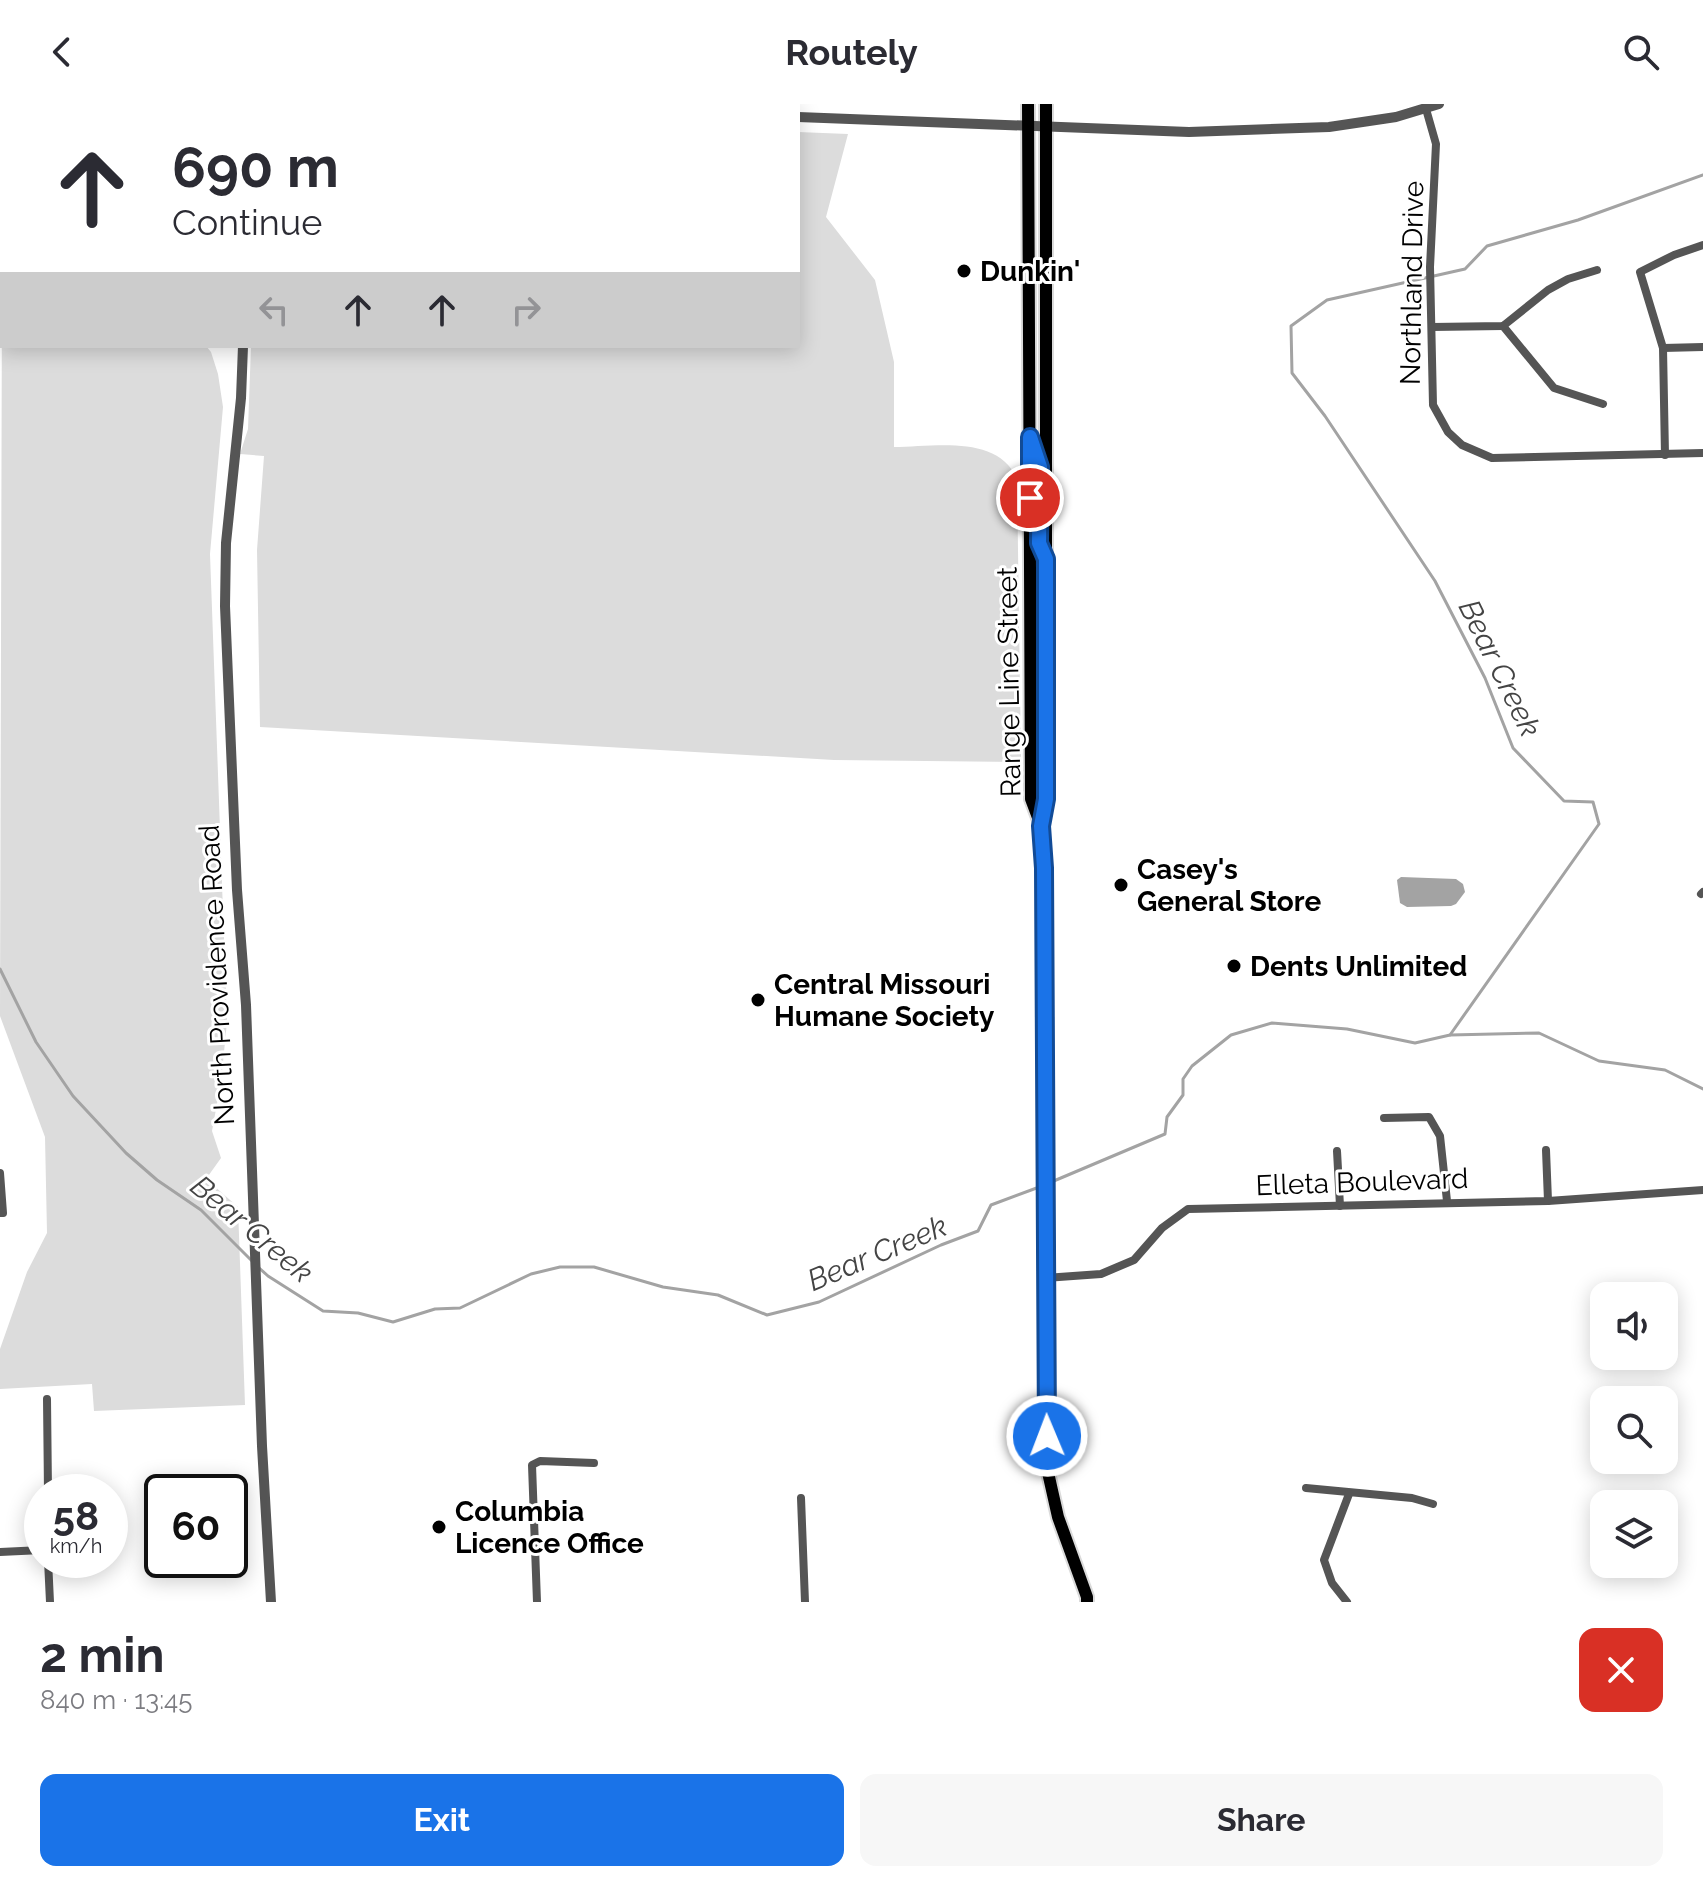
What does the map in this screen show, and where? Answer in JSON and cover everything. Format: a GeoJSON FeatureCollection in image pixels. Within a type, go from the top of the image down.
{"type":"FeatureCollection","features":[{"type":"Feature","properties":{"kind":"main road","name":"Range Line Street"},"geometry":{"type":"LineString","coordinates":[[1028,104],[1031,799],[1041,826]]}},
{"type":"Feature","properties":{"kind":"main road","name":"Range Line Street"},"geometry":{"type":"LineString","coordinates":[[1046,104],[1046,799],[1041,826],[1047,1468],[1058,1517],[1089,1600]]}},
{"type":"Feature","properties":{"kind":"main road"},"geometry":{"type":"LineString","coordinates":[[1029,304],[1038,328],[1039,408],[1046,430]]}},
{"type":"Feature","properties":{"kind":"main road"},"geometry":{"type":"LineString","coordinates":[[1030,437],[1040,467],[1039,543],[1046,559]]}},
{"type":"Feature","properties":{"kind":"street"},"geometry":{"type":"LineString","coordinates":[[801,115],[1189,132],[1329,127],[1439,104]]}},
{"type":"Feature","properties":{"kind":"street","name":"Northland Drive"},"geometry":{"type":"LineString","coordinates":[[1426,109],[1436,144],[1430,267],[1433,405],[1448,432],[1462,445],[1492,458],[1703,453]]}},
{"type":"Feature","properties":{"kind":"street"},"geometry":{"type":"LineString","coordinates":[[1665,455],[1663,348],[1640,272],[1703,245]]}},
{"type":"Feature","properties":{"kind":"street"},"geometry":{"type":"LineString","coordinates":[[1432,327],[1503,326],[1548,290],[1568,279],[1597,270]]}},
{"type":"Feature","properties":{"kind":"street"},"geometry":{"type":"LineString","coordinates":[[1503,326],[1554,388],[1603,404]]}},
{"type":"Feature","properties":{"kind":"street"},"geometry":{"type":"LineString","coordinates":[[1663,348],[1703,347]]}},
{"type":"Feature","properties":{"kind":"street","name":"North Providence Road"},"geometry":{"type":"LineString","coordinates":[[243,348],[241,398],[226,543],[225,606],[237,890],[246,1005],[249,1135],[271,1602]]}},
{"type":"Feature","properties":{"kind":"street"},"geometry":{"type":"LineString","coordinates":[[1384,1118],[1429,1117],[1440,1136],[1447,1201]]}},
{"type":"Feature","properties":{"kind":"street"},"geometry":{"type":"LineString","coordinates":[[1546,1150],[1548,1201]]}},
{"type":"Feature","properties":{"kind":"street"},"geometry":{"type":"LineString","coordinates":[[1337,1151],[1340,1206]]}},
{"type":"Feature","properties":{"kind":"street"},"geometry":{"type":"LineString","coordinates":[[0,1173],[1,1213]]}},
{"type":"Feature","properties":{"kind":"street","name":"Elleta Boulevard"},"geometry":{"type":"LineString","coordinates":[[1045,1278],[1101,1274],[1134,1260],[1162,1228],[1188,1209],[1548,1201],[1703,1190]]}},
{"type":"Feature","properties":{"kind":"street"},"geometry":{"type":"LineString","coordinates":[[47,1399],[48,1474]]}},
{"type":"Feature","properties":{"kind":"street"},"geometry":{"type":"LineString","coordinates":[[537,1602],[532,1465],[540,1461],[594,1463]]}},
{"type":"Feature","properties":{"kind":"street"},"geometry":{"type":"LineString","coordinates":[[1306,1488],[1399,1496],[1433,1504]]}},
{"type":"Feature","properties":{"kind":"street"},"geometry":{"type":"LineString","coordinates":[[1347,1602],[1332,1583],[1324,1560],[1349,1494]]}},
{"type":"Feature","properties":{"kind":"street"},"geometry":{"type":"LineString","coordinates":[[801,1498],[805,1602]]}},
{"type":"Feature","properties":{"kind":"street"},"geometry":{"type":"LineString","coordinates":[[0,1552],[24,1551]]}},
{"type":"Feature","properties":{"kind":"street"},"geometry":{"type":"LineString","coordinates":[[49,1578],[50,1602]]}},
{"type":"Feature","properties":{"kind":"shaded area"},"geometry":{"type":"Polygon","coordinates":[[[800,132],[848,134],[826,217],[875,280],[894,362],[894,447],[945,445],[980,449],[1008,465],[1017,479],[1021,762],[834,760],[260,727],[257,550],[264,456],[240,454],[248,429],[251,348],[800,348],[800,132]]]}},
{"type":"Feature","properties":{"kind":"shaded area"},"geometry":{"type":"Polygon","coordinates":[[[2,348],[208,348],[218,374],[223,407],[210,554],[227,1022],[212,1131],[221,1158],[206,1179],[238,1207],[245,1405],[94,1411],[92,1384],[0,1389],[0,1349],[27,1272],[47,1233],[45,1137],[0,1016],[2,348]]]}},
{"type":"Feature","properties":{"kind":"shaded area"},"geometry":{"type":"Polygon","coordinates":[[[1401,877],[1456,879],[1463,884],[1465,892],[1451,906],[1407,907],[1400,903],[1397,880],[1401,877]]]}},
{"type":"Feature","properties":{"kind":"waterway","name":"Bear Creek"},"geometry":{"type":"LineString","coordinates":[[1049,1183],[1165,1134],[1167,1117],[1183,1095],[1183,1079],[1192,1066],[1231,1035],[1272,1023],[1347,1029],[1415,1043],[1450,1035],[1599,824],[1593,802],[1564,801],[1513,748],[1485,678],[1435,581],[1325,416],[1292,373],[1291,326],[1327,300],[1465,269],[1487,246],[1578,220],[1703,175]]}},
{"type":"Feature","properties":{"kind":"waterway","name":"Bear Creek"},"geometry":{"type":"LineString","coordinates":[[0,969],[36,1042],[73,1096],[126,1153],[157,1180],[201,1210],[253,1262]]}},
{"type":"Feature","properties":{"kind":"waterway"},"geometry":{"type":"LineString","coordinates":[[1450,1035],[1539,1033],[1599,1061],[1665,1070],[1703,1089]]}},
{"type":"Feature","properties":{"kind":"waterway","name":"Bear Creek"},"geometry":{"type":"LineString","coordinates":[[258,1267],[323,1311],[358,1313],[393,1322],[435,1309],[460,1308],[531,1274],[560,1267],[594,1267],[663,1287],[718,1295],[767,1315],[819,1302],[978,1231],[991,1205],[1042,1186]]}},
{"type":"Feature","properties":{"kind":"place","name":"Dunkin'"},"geometry":{"type":"Point","coordinates":[964,271]}},
{"type":"Feature","properties":{"kind":"place","name":"Casey's General Store"},"geometry":{"type":"Point","coordinates":[1121,885]}},
{"type":"Feature","properties":{"kind":"place","name":"Dents Unlimited"},"geometry":{"type":"Point","coordinates":[1234,966]}},
{"type":"Feature","properties":{"kind":"place","name":"Central Missouri Humane Society"},"geometry":{"type":"Point","coordinates":[758,1000]}},
{"type":"Feature","properties":{"kind":"place","name":"Columbia Licence Office"},"geometry":{"type":"Point","coordinates":[439,1527]}},
{"type":"Feature","properties":{"kind":"route"},"geometry":{"type":"LineString","coordinates":[[1030,498],[1030,437],[1040,467],[1039,543],[1046,559],[1046,799],[1041,826],[1044,868],[1047,1436]]}}]}
